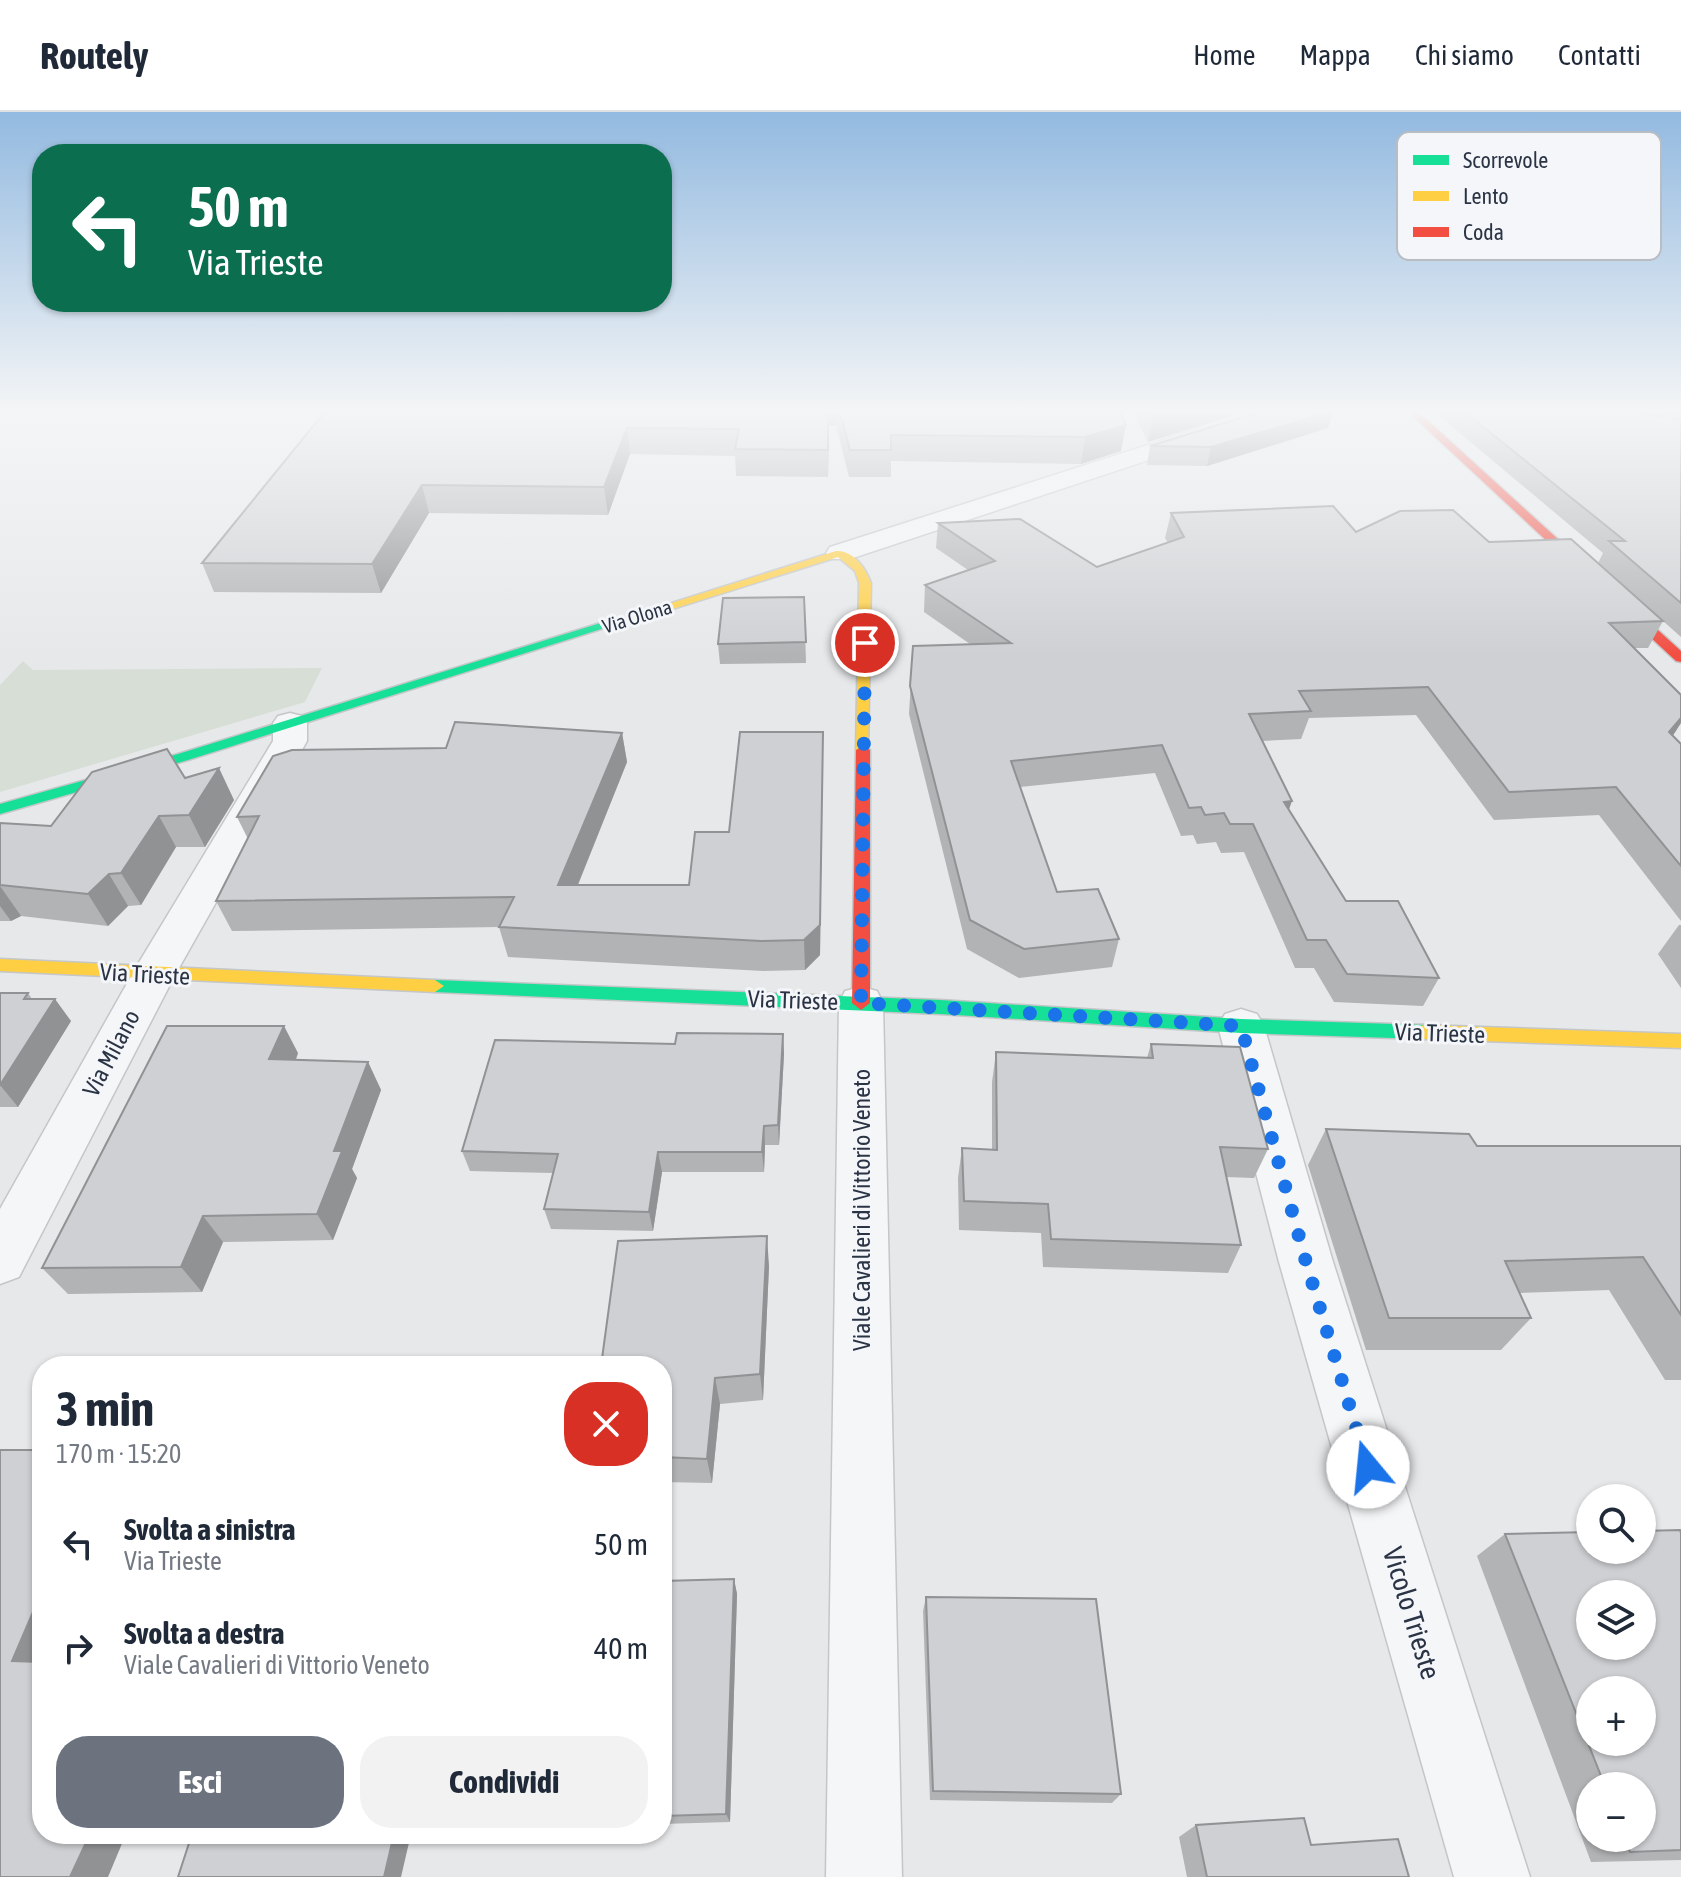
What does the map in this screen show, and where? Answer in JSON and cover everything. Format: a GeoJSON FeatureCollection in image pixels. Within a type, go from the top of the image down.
{"type":"FeatureCollection","features":[{"type":"Feature","properties":{"kind":"street","name":"Via Olona"},"geometry":{"type":"LineString","coordinates":[[0,809],[840,553],[1004,491]]}},
{"type":"Feature","properties":{"kind":"street"},"geometry":{"type":"LineString","coordinates":[[1504,491],[1669,636],[1681,658]]}},
{"type":"Feature","properties":{"kind":"street","name":"Viale Cavalieri di Vittorio Veneto"},"geometry":{"type":"LineString","coordinates":[[840,553],[860,569],[865,583],[861,1003],[864,1877]]}},
{"type":"Feature","properties":{"kind":"street","name":"Via Milano"},"geometry":{"type":"LineString","coordinates":[[0,1260],[153,975],[290,741],[290,723]]}},
{"type":"Feature","properties":{"kind":"street","name":"Via Trieste"},"geometry":{"type":"LineString","coordinates":[[0,965],[153,975],[861,1003],[1241,1026],[1681,1041]]}},
{"type":"Feature","properties":{"kind":"street","name":"Vicolo Trieste"},"geometry":{"type":"LineString","coordinates":[[1241,1026],[1310,1277],[1492,1877]]}},
{"type":"Feature","properties":{"kind":"shaded area"},"geometry":{"type":"Polygon","coordinates":[[[23,661],[33,670],[322,668],[305,702],[0,792],[0,685],[23,661]]]}},
{"type":"Feature","properties":{"kind":"building"},"geometry":{"type":"Polygon","coordinates":[[[260,491],[418,491],[372,564],[202,563],[260,491]]]}},
{"type":"Feature","properties":{"kind":"building"},"geometry":{"type":"Polygon","coordinates":[[[1563,491],[1681,491],[1681,603],[1609,541],[1625,541],[1563,491]]]}},
{"type":"Feature","properties":{"kind":"building"},"geometry":{"type":"Polygon","coordinates":[[[1333,506],[1356,532],[1400,511],[1453,510],[1489,542],[1571,539],[1663,621],[1609,623],[1681,695],[1681,718],[1669,732],[1681,744],[1681,866],[1616,787],[1509,792],[1428,687],[1299,691],[1311,711],[1249,714],[1292,801],[1284,802],[1346,901],[1398,901],[1439,978],[1347,974],[1326,940],[1307,940],[1253,824],[1230,824],[1224,813],[1205,815],[1201,807],[1189,808],[1162,745],[1011,761],[1057,892],[1098,889],[1119,939],[1024,949],[970,920],[910,686],[913,646],[1011,643],[925,585],[995,561],[938,523],[1020,519],[1097,567],[1184,537],[1171,513],[1333,506]]]}},
{"type":"Feature","properties":{"kind":"building"},"geometry":{"type":"Polygon","coordinates":[[[804,597],[806,642],[718,644],[723,598],[804,597]]]}},
{"type":"Feature","properties":{"kind":"building"},"geometry":{"type":"Polygon","coordinates":[[[455,722],[622,733],[558,885],[689,885],[695,832],[729,832],[740,732],[823,732],[820,925],[804,940],[761,941],[499,927],[514,897],[216,901],[259,816],[237,817],[273,756],[292,750],[446,748],[455,722]]]}},
{"type":"Feature","properties":{"kind":"building"},"geometry":{"type":"Polygon","coordinates":[[[167,749],[185,778],[219,768],[189,815],[159,816],[121,873],[109,874],[88,894],[0,885],[0,823],[51,826],[92,772],[167,749]]]}},
{"type":"Feature","properties":{"kind":"building"},"geometry":{"type":"Polygon","coordinates":[[[0,993],[28,993],[24,999],[55,999],[0,1085],[0,993]]]}},
{"type":"Feature","properties":{"kind":"building"},"geometry":{"type":"Polygon","coordinates":[[[167,1026],[284,1026],[269,1059],[368,1062],[334,1151],[342,1151],[317,1214],[203,1216],[181,1267],[42,1268],[167,1026]]]}},
{"type":"Feature","properties":{"kind":"building"},"geometry":{"type":"Polygon","coordinates":[[[677,1033],[783,1034],[778,1125],[764,1126],[762,1152],[658,1152],[649,1212],[544,1209],[558,1154],[462,1151],[495,1040],[675,1044],[677,1033]]]}},
{"type":"Feature","properties":{"kind":"building"},"geometry":{"type":"Polygon","coordinates":[[[1151,1044],[1240,1047],[1268,1149],[1220,1147],[1241,1245],[1051,1239],[1048,1204],[964,1201],[962,1148],[997,1150],[996,1052],[1153,1058],[1151,1044]]]}},
{"type":"Feature","properties":{"kind":"building"},"geometry":{"type":"Polygon","coordinates":[[[1326,1129],[1469,1134],[1477,1146],[1681,1146],[1681,1315],[1643,1257],[1505,1261],[1531,1318],[1389,1318],[1326,1129]]]}},
{"type":"Feature","properties":{"kind":"building"},"geometry":{"type":"Polygon","coordinates":[[[767,1236],[760,1374],[715,1378],[707,1459],[672,1457],[672,1356],[602,1356],[618,1241],[767,1236]]]}},
{"type":"Feature","properties":{"kind":"building"},"geometry":{"type":"Polygon","coordinates":[[[0,1450],[32,1450],[32,1614],[12,1661],[32,1662],[32,1844],[85,1844],[70,1877],[0,1877],[0,1450]]]}},
{"type":"Feature","properties":{"kind":"building"},"geometry":{"type":"Polygon","coordinates":[[[1680,1530],[1681,1850],[1656,1851],[1656,1772],[1599,1772],[1593,1756],[1656,1756],[1656,1676],[1576,1676],[1576,1713],[1505,1534],[1576,1532],[1576,1564],[1656,1564],[1656,1531],[1680,1530]]]}},
{"type":"Feature","properties":{"kind":"building"},"geometry":{"type":"Polygon","coordinates":[[[734,1579],[726,1814],[672,1816],[672,1581],[734,1579]]]}},
{"type":"Feature","properties":{"kind":"building"},"geometry":{"type":"Polygon","coordinates":[[[926,1597],[1096,1599],[1121,1794],[933,1791],[926,1597]]]}},
{"type":"Feature","properties":{"kind":"building"},"geometry":{"type":"Polygon","coordinates":[[[1304,1818],[1311,1845],[1398,1839],[1409,1877],[1207,1877],[1196,1825],[1304,1818]]]}},
{"type":"Feature","properties":{"kind":"building"},"geometry":{"type":"Polygon","coordinates":[[[189,1844],[392,1844],[384,1877],[178,1877],[189,1844]]]}},
{"type":"Feature","properties":{"kind":"traffic: fast"},"geometry":{"type":"LineString","coordinates":[[0,809],[183,757],[611,624]]}},
{"type":"Feature","properties":{"kind":"traffic: fast"},"geometry":{"type":"LineString","coordinates":[[435,986],[940,1007],[1241,1026],[1424,1032]]}},
{"type":"Feature","properties":{"kind":"traffic: slow"},"geometry":{"type":"LineString","coordinates":[[611,624],[840,553],[860,569],[865,583],[863,750]]}},
{"type":"Feature","properties":{"kind":"traffic: slow"},"geometry":{"type":"LineString","coordinates":[[0,965],[435,986]]}},
{"type":"Feature","properties":{"kind":"traffic: slow"},"geometry":{"type":"LineString","coordinates":[[1424,1032],[1681,1041]]}},
{"type":"Feature","properties":{"kind":"traffic: jam"},"geometry":{"type":"LineString","coordinates":[[1500,491],[1681,658]]}},
{"type":"Feature","properties":{"kind":"traffic: jam"},"geometry":{"type":"LineString","coordinates":[[861,1003],[863,750]]}},
{"type":"Feature","properties":{"kind":"route"},"geometry":{"type":"LineString","coordinates":[[865,643],[861,1003],[1241,1026],[1306,1262],[1368,1467]]}}]}
